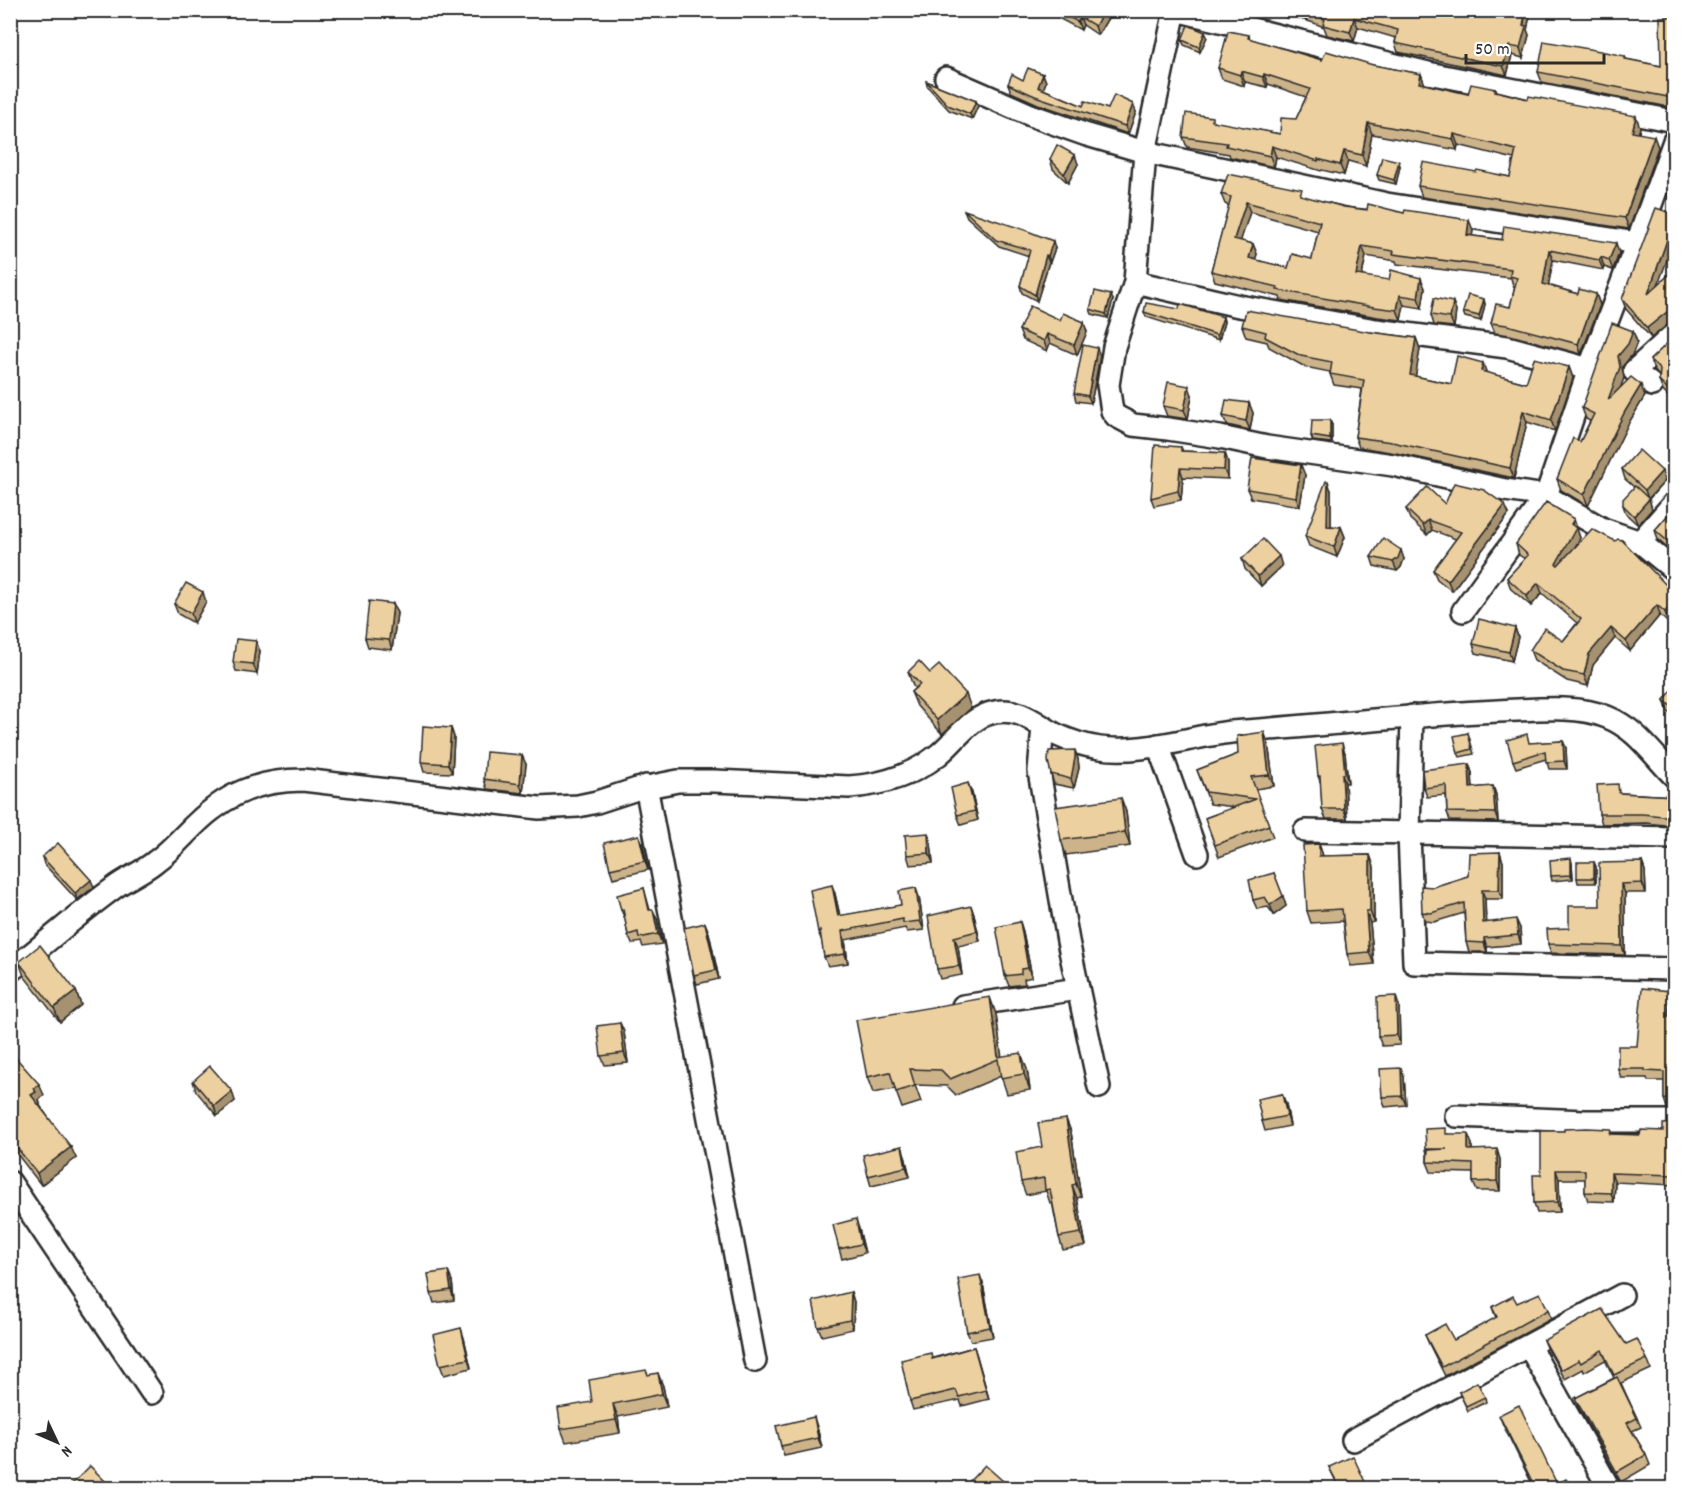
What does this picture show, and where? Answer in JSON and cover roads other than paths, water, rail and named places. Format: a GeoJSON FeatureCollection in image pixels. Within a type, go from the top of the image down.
{"type":"FeatureCollection","features":[{"type":"Feature","properties":{"kind":"street"},"geometry":{"type":"LineString","coordinates":[[1674,121],[1428,73],[1175,10],[1145,152],[1135,282],[1114,347],[1108,385],[1112,411],[1127,423],[1220,436],[1267,447],[1393,465],[1505,490],[1546,496],[1603,529],[1640,542],[1674,570]]}},
{"type":"Feature","properties":{"kind":"street"},"geometry":{"type":"LineString","coordinates":[[946,78],[1044,120],[1145,152],[1388,204],[1637,243]]}},
{"type":"Feature","properties":{"kind":"street"},"geometry":{"type":"LineString","coordinates":[[1462,611],[1546,496],[1674,141]]}},
{"type":"Feature","properties":{"kind":"street"},"geometry":{"type":"LineString","coordinates":[[1135,282],[1239,306],[1376,330],[1507,347],[1590,369]]}},
{"type":"Feature","properties":{"kind":"street"},"geometry":{"type":"LineString","coordinates":[[1652,386],[1634,371],[1674,334]]}},
{"type":"Feature","properties":{"kind":"street"},"geometry":{"type":"LineString","coordinates":[[1640,542],[1674,503]]}},
{"type":"Feature","properties":{"kind":"street"},"geometry":{"type":"LineString","coordinates":[[10,971],[116,886],[154,863],[227,799],[257,786],[287,780],[539,808],[578,806],[646,786],[696,780],[849,788],[888,781],[924,765],[949,746],[967,725],[986,714],[997,711],[1018,712],[1060,736],[1097,748],[1118,750],[1140,750],[1199,736],[1231,732],[1412,716],[1512,710],[1591,712],[1611,719],[1631,730],[1643,740],[1674,776]]}},
{"type":"Feature","properties":{"kind":"street"},"geometry":{"type":"LineString","coordinates":[[1412,716],[1409,833],[1414,963],[1674,969]]}},
{"type":"Feature","properties":{"kind":"street"},"geometry":{"type":"LineString","coordinates":[[1042,727],[1039,771],[1068,941],[1099,1088]]}},
{"type":"Feature","properties":{"kind":"street"},"geometry":{"type":"LineString","coordinates":[[1158,745],[1197,854]]}},
{"type":"Feature","properties":{"kind":"street"},"geometry":{"type":"LineString","coordinates":[[646,786],[755,1361]]}},
{"type":"Feature","properties":{"kind":"street"},"geometry":{"type":"LineString","coordinates":[[1305,831],[1674,838]]}},
{"type":"Feature","properties":{"kind":"street"},"geometry":{"type":"LineString","coordinates":[[943,1008],[1078,989]]}},
{"type":"Feature","properties":{"kind":"street"},"geometry":{"type":"LineString","coordinates":[[1456,1116],[1585,1121],[1674,1121]]}},
{"type":"Feature","properties":{"kind":"street"},"geometry":{"type":"LineString","coordinates":[[10,1182],[153,1393]]}},
{"type":"Feature","properties":{"kind":"street"},"geometry":{"type":"LineString","coordinates":[[1353,1440],[1622,1295]]}},
{"type":"Feature","properties":{"kind":"street"},"geometry":{"type":"LineString","coordinates":[[1529,1346],[1609,1488]]}}]}
